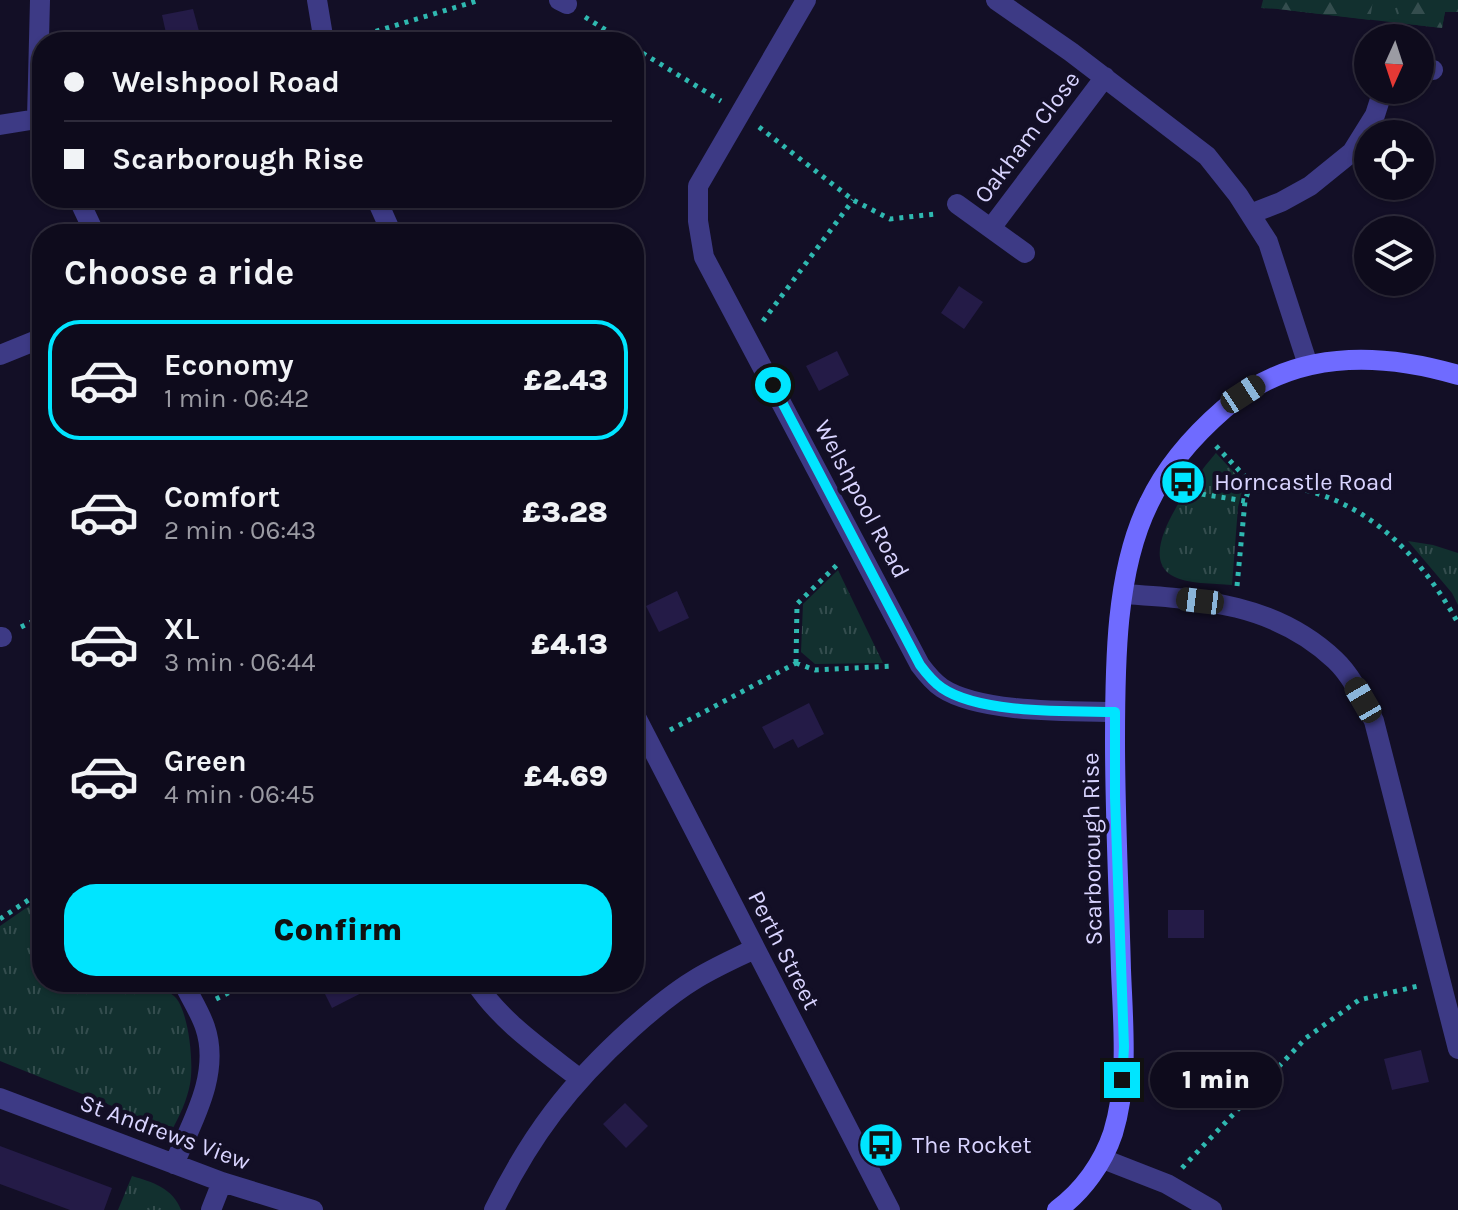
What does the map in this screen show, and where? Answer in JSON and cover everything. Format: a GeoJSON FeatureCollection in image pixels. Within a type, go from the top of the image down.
{"type":"FeatureCollection","features":[{"type":"Feature","properties":{"kind":"street"},"geometry":{"type":"LineString","coordinates":[[40,0],[40,32]]}},
{"type":"Feature","properties":{"kind":"street"},"geometry":{"type":"LineString","coordinates":[[317,0],[322,32]]}},
{"type":"Feature","properties":{"kind":"street","name":"Welshpool Road"},"geometry":{"type":"LineString","coordinates":[[806,0],[698,186],[698,221],[704,257],[929,677],[940,687],[968,700],[1039,710],[1115,712]]}},
{"type":"Feature","properties":{"kind":"street"},"geometry":{"type":"LineString","coordinates":[[996,0],[1105,77],[1207,156],[1238,195],[1268,242],[1308,365]]}},
{"type":"Feature","properties":{"kind":"street","name":"Oakham Close"},"geometry":{"type":"LineString","coordinates":[[991,228],[1105,77]]}},
{"type":"Feature","properties":{"kind":"street"},"geometry":{"type":"LineString","coordinates":[[1250,214],[1310,186],[1352,152],[1379,104]]}},
{"type":"Feature","properties":{"kind":"street"},"geometry":{"type":"LineString","coordinates":[[0,125],[32,124]]}},
{"type":"Feature","properties":{"kind":"street","name":"Oakham Close"},"geometry":{"type":"LineString","coordinates":[[957,204],[1025,253]]}},
{"type":"Feature","properties":{"kind":"street"},"geometry":{"type":"LineString","coordinates":[[0,355],[32,342]]}},
{"type":"Feature","properties":{"kind":"street","name":"Scarborough Rise"},"geometry":{"type":"LineString","coordinates":[[1057,1210],[1072,1199],[1103,1159],[1119,1105],[1124,1047],[1115,797],[1117,645],[1123,594],[1135,539],[1148,504],[1201,430],[1261,383],[1308,365],[1365,358],[1424,365],[1458,375]]}},
{"type":"Feature","properties":{"kind":"street"},"geometry":{"type":"LineString","coordinates":[[1123,594],[1235,606],[1274,620],[1297,631],[1335,660],[1351,679],[1374,721],[1458,1049]]}},
{"type":"Feature","properties":{"kind":"street","name":"Perth Street"},"geometry":{"type":"LineString","coordinates":[[644,732],[890,1210]]}},
{"type":"Feature","properties":{"kind":"street"},"geometry":{"type":"LineString","coordinates":[[494,1210],[532,1140],[557,1106],[605,1053],[693,980],[754,949]]}},
{"type":"Feature","properties":{"kind":"street"},"geometry":{"type":"LineString","coordinates":[[174,1164],[203,1095],[209,1064],[209,1044],[204,1026],[188,992]]}},
{"type":"Feature","properties":{"kind":"street"},"geometry":{"type":"LineString","coordinates":[[483,992],[500,1013],[580,1079]]}},
{"type":"Feature","properties":{"kind":"street","name":"St Andrews View"},"geometry":{"type":"LineString","coordinates":[[0,1098],[222,1182],[313,1210]]}},
{"type":"Feature","properties":{"kind":"street"},"geometry":{"type":"LineString","coordinates":[[1103,1159],[1167,1184],[1212,1210]]}},
{"type":"Feature","properties":{"kind":"street"},"geometry":{"type":"LineString","coordinates":[[211,1210],[222,1182]]}},
{"type":"Feature","properties":{"kind":"path"},"geometry":{"type":"LineString","coordinates":[[373,32],[480,0]]}},
{"type":"Feature","properties":{"kind":"path"},"geometry":{"type":"LineString","coordinates":[[563,2],[609,32]]}},
{"type":"Feature","properties":{"kind":"path"},"geometry":{"type":"LineString","coordinates":[[644,54],[740,113],[853,200],[890,219],[941,214],[957,204]]}},
{"type":"Feature","properties":{"kind":"path"},"geometry":{"type":"LineString","coordinates":[[744,331],[761,324],[853,200]]}},
{"type":"Feature","properties":{"kind":"path"},"geometry":{"type":"LineString","coordinates":[[1201,430],[1251,483],[1297,488],[1328,498],[1388,531],[1421,568],[1458,623]]}},
{"type":"Feature","properties":{"kind":"path"},"geometry":{"type":"LineString","coordinates":[[1235,606],[1245,501],[1251,483]]}},
{"type":"Feature","properties":{"kind":"path"},"geometry":{"type":"LineString","coordinates":[[1158,487],[1245,501]]}},
{"type":"Feature","properties":{"kind":"path"},"geometry":{"type":"LineString","coordinates":[[796,663],[797,604],[857,545]]}},
{"type":"Feature","properties":{"kind":"path"},"geometry":{"type":"LineString","coordinates":[[649,741],[796,663],[815,670],[920,665]]}},
{"type":"Feature","properties":{"kind":"path"},"geometry":{"type":"LineString","coordinates":[[0,919],[32,898]]}},
{"type":"Feature","properties":{"kind":"path"},"geometry":{"type":"LineString","coordinates":[[1167,1184],[1306,1038],[1359,1000],[1441,981]]}},
{"type":"Feature","properties":{"kind":"path"},"geometry":{"type":"LineString","coordinates":[[196,1009],[230,992]]}},
{"type":"Feature","properties":{"kind":"green space"},"geometry":{"type":"Polygon","coordinates":[[[1263,0],[1447,0],[1442,28],[1434,27],[1434,24],[1407,24],[1261,8],[1263,0]]]}},
{"type":"Feature","properties":{"kind":"green space"},"geometry":{"type":"Polygon","coordinates":[[[1279,0],[1373,0],[1370,20],[1278,9],[1279,0]]]}},
{"type":"Feature","properties":{"kind":"green space"},"geometry":{"type":"Polygon","coordinates":[[[1400,0],[1458,0],[1458,12],[1445,12],[1442,28],[1434,27],[1434,24],[1400,23],[1400,0]]]}},
{"type":"Feature","properties":{"kind":"green space"},"geometry":{"type":"Polygon","coordinates":[[[1216,453],[1241,480],[1232,585],[1201,583],[1171,575],[1162,564],[1160,549],[1173,513],[1216,453]]]}},
{"type":"Feature","properties":{"kind":"green space"},"geometry":{"type":"Polygon","coordinates":[[[1408,541],[1458,553],[1458,605],[1452,593],[1408,541]]]}},
{"type":"Feature","properties":{"kind":"green space"},"geometry":{"type":"Polygon","coordinates":[[[838,570],[883,663],[815,664],[801,652],[803,604],[838,570]]]}},
{"type":"Feature","properties":{"kind":"green space"},"geometry":{"type":"Polygon","coordinates":[[[32,904],[32,992],[166,992],[176,998],[184,1015],[189,1040],[191,1075],[185,1102],[172,1130],[0,1061],[0,926],[32,904]]]}},
{"type":"Feature","properties":{"kind":"green space"},"geometry":{"type":"Polygon","coordinates":[[[132,1176],[167,1191],[181,1210],[118,1210],[132,1176]]]}},
{"type":"Feature","properties":{"kind":"building"},"geometry":{"type":"Polygon","coordinates":[[[193,9],[199,32],[166,32],[162,15],[193,9]]]}},
{"type":"Feature","properties":{"kind":"building"},"geometry":{"type":"Polygon","coordinates":[[[959,286],[983,302],[964,329],[941,313],[959,286]]]}},
{"type":"Feature","properties":{"kind":"building"},"geometry":{"type":"Polygon","coordinates":[[[837,351],[849,375],[819,391],[806,366],[837,351]]]}},
{"type":"Feature","properties":{"kind":"building"},"geometry":{"type":"Polygon","coordinates":[[[677,591],[689,618],[659,632],[646,606],[677,591]]]}},
{"type":"Feature","properties":{"kind":"building"},"geometry":{"type":"Polygon","coordinates":[[[809,703],[824,734],[798,748],[793,739],[774,749],[762,727],[809,703]]]}},
{"type":"Feature","properties":{"kind":"building"},"geometry":{"type":"Polygon","coordinates":[[[1168,910],[1204,910],[1204,938],[1168,938],[1168,910]]]}},
{"type":"Feature","properties":{"kind":"building"},"geometry":{"type":"Polygon","coordinates":[[[324,992],[363,992],[332,1008],[324,992]]]}},
{"type":"Feature","properties":{"kind":"building"},"geometry":{"type":"Polygon","coordinates":[[[1421,1050],[1429,1082],[1392,1090],[1384,1059],[1421,1050]]]}},
{"type":"Feature","properties":{"kind":"building"},"geometry":{"type":"Polygon","coordinates":[[[625,1103],[648,1126],[626,1148],[603,1124],[625,1103]]]}},
{"type":"Feature","properties":{"kind":"building"},"geometry":{"type":"Polygon","coordinates":[[[0,1146],[112,1188],[104,1210],[70,1210],[0,1184],[0,1146]]]}},
{"type":"Feature","properties":{"kind":"place","name":"Horncastle Road"},"geometry":{"type":"Point","coordinates":[1183,482]}},
{"type":"Feature","properties":{"kind":"place","name":"The Rocket"},"geometry":{"type":"Point","coordinates":[881,1145]}},
{"type":"Feature","properties":{"kind":"route"},"geometry":{"type":"LineString","coordinates":[[773,385],[929,677],[955,695],[982,703],[1039,710],[1115,712],[1124,1047],[1122,1080]]}}]}
